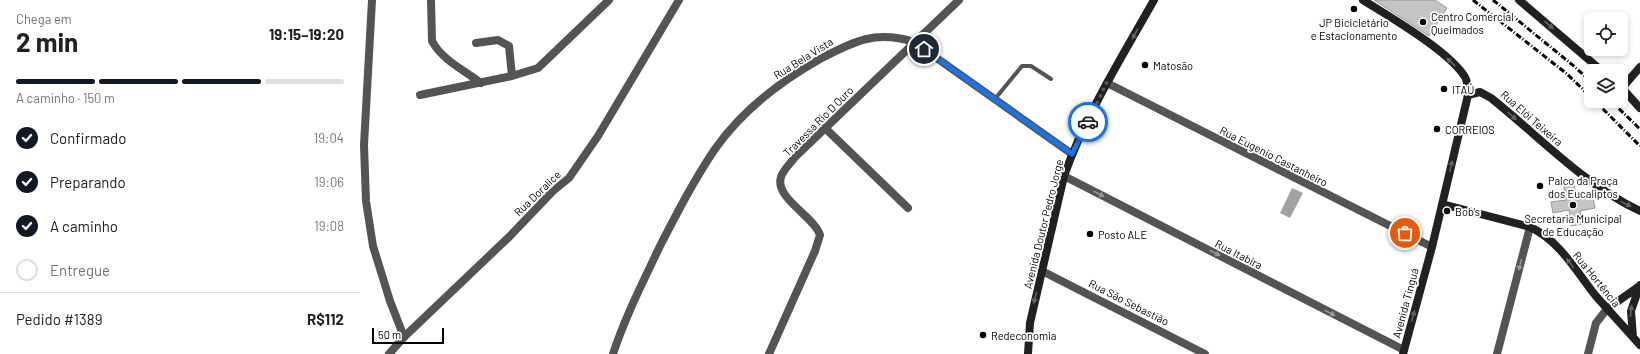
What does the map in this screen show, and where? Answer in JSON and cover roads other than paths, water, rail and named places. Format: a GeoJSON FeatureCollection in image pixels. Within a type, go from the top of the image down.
{"type":"FeatureCollection","features":[{"type":"Feature","properties":{"kind":"street"},"geometry":{"type":"LineString","coordinates":[[372,0],[364,145],[366,201],[373,246],[390,301],[404,337]]}},
{"type":"Feature","properties":{"kind":"street"},"geometry":{"type":"LineString","coordinates":[[431,0],[432,41],[435,46],[447,58],[481,82]]}},
{"type":"Feature","properties":{"kind":"street"},"geometry":{"type":"LineString","coordinates":[[420,95],[512,76],[538,68],[545,64],[609,0]]}},
{"type":"Feature","properties":{"kind":"street","name":"Rua Doralice"},"geometry":{"type":"LineString","coordinates":[[389,354],[404,337],[510,236],[553,191],[569,178],[598,136],[679,0]]}},
{"type":"Feature","properties":{"kind":"street","name":"Travessa Rio D Ouro"},"geometry":{"type":"LineString","coordinates":[[769,354],[815,251],[820,235],[815,226],[787,197],[782,189],[780,179],[795,157],[959,0]]}},
{"type":"Feature","properties":{"kind":"street","name":"Avenida Doutor Pedro Jorge"},"geometry":{"type":"LineString","coordinates":[[1028,354],[1030,323],[1064,176],[1072,154],[1107,82],[1154,0]]}},
{"type":"Feature","properties":{"kind":"street"},"geometry":{"type":"LineString","coordinates":[[1363,0],[1413,32],[1449,60],[1465,77],[1468,95]]}},
{"type":"Feature","properties":{"kind":"street"},"geometry":{"type":"LineString","coordinates":[[1520,0],[1594,64]]}},
{"type":"Feature","properties":{"kind":"street","name":"Rua Bela Vista"},"geometry":{"type":"LineString","coordinates":[[612,354],[633,300],[684,199],[716,148],[744,116],[776,88],[794,75],[848,44],[882,36],[901,38],[914,42],[1072,154]]}},
{"type":"Feature","properties":{"kind":"street"},"geometry":{"type":"LineString","coordinates":[[476,42],[498,40],[509,46],[512,76]]}},
{"type":"Feature","properties":{"kind":"street"},"geometry":{"type":"LineString","coordinates":[[1628,80],[1640,67]]}},
{"type":"Feature","properties":{"kind":"street","name":"Rua Eugenio Castanheiro"},"geometry":{"type":"LineString","coordinates":[[1107,82],[1432,247]]}},
{"type":"Feature","properties":{"kind":"street","name":"Rua Elói Teixeira"},"geometry":{"type":"LineString","coordinates":[[1468,95],[1480,92],[1491,98],[1591,182],[1619,201],[1640,211]]}},
{"type":"Feature","properties":{"kind":"street","name":"Avenida Tinguá"},"geometry":{"type":"LineString","coordinates":[[1403,352],[1432,247],[1468,95]]}},
{"type":"Feature","properties":{"kind":"street"},"geometry":{"type":"LineString","coordinates":[[1628,95],[1640,108]]}},
{"type":"Feature","properties":{"kind":"street"},"geometry":{"type":"LineString","coordinates":[[825,128],[908,208]]}},
{"type":"Feature","properties":{"kind":"street","name":"Rua Itabira"},"geometry":{"type":"LineString","coordinates":[[1064,176],[1403,352]]}},
{"type":"Feature","properties":{"kind":"street","name":"Rua Hortência"},"geometry":{"type":"LineString","coordinates":[[1442,204],[1530,227],[1542,234],[1562,252],[1607,309],[1640,345]]}},
{"type":"Feature","properties":{"kind":"street"},"geometry":{"type":"LineString","coordinates":[[1497,354],[1530,227]]}},
{"type":"Feature","properties":{"kind":"street","name":"Rua São Sebastião"},"geometry":{"type":"LineString","coordinates":[[1042,271],[1205,354]]}},
{"type":"Feature","properties":{"kind":"street"},"geometry":{"type":"LineString","coordinates":[[1588,354],[1596,323],[1607,309],[1640,285]]}},
{"type":"Feature","properties":{"kind":"street"},"geometry":{"type":"LineString","coordinates":[[1633,338],[1631,311],[1640,285]]}},
{"type":"Feature","properties":{"kind":"street"},"geometry":{"type":"LineString","coordinates":[[1594,293],[1606,299],[1619,301]]}},
{"type":"Feature","properties":{"kind":"lane"},"geometry":{"type":"LineString","coordinates":[[994,100],[1022,66],[1031,66],[1051,79]]}},
{"type":"Feature","properties":{"kind":"railway"},"geometry":{"type":"LineString","coordinates":[[1473,0],[1567,74],[1584,90]]}},
{"type":"Feature","properties":{"kind":"railway"},"geometry":{"type":"LineString","coordinates":[[1493,0],[1584,75]]}},
{"type":"Feature","properties":{"kind":"railway"},"geometry":{"type":"LineString","coordinates":[[1602,108],[1640,146]]}},
{"type":"Feature","properties":{"kind":"railway"},"geometry":{"type":"LineString","coordinates":[[1618,108],[1640,129]]}},
{"type":"Feature","properties":{"kind":"place","name":"JP Bicicletário e Estacionamento"},"geometry":{"type":"Point","coordinates":[1354,9]}},
{"type":"Feature","properties":{"kind":"place","name":"Centro Comercial Queimados"},"geometry":{"type":"Point","coordinates":[1423,22]}},
{"type":"Feature","properties":{"kind":"place","name":"Matosão"},"geometry":{"type":"Point","coordinates":[1145,65]}},
{"type":"Feature","properties":{"kind":"place","name":"ITAÚ"},"geometry":{"type":"Point","coordinates":[1444,89]}},
{"type":"Feature","properties":{"kind":"place","name":"CORREIOS"},"geometry":{"type":"Point","coordinates":[1437,129]}},
{"type":"Feature","properties":{"kind":"place","name":"Palco da Praça dos Eucaliptos"},"geometry":{"type":"Point","coordinates":[1540,186]}},
{"type":"Feature","properties":{"kind":"place","name":"Secretaria Municipal de Educação"},"geometry":{"type":"Point","coordinates":[1573,205]}},
{"type":"Feature","properties":{"kind":"place","name":"Bob's"},"geometry":{"type":"Point","coordinates":[1447,211]}},
{"type":"Feature","properties":{"kind":"place","name":"Posto ALE"},"geometry":{"type":"Point","coordinates":[1090,234]}},
{"type":"Feature","properties":{"kind":"place","name":"Redeconomia"},"geometry":{"type":"Point","coordinates":[983,335]}}]}
